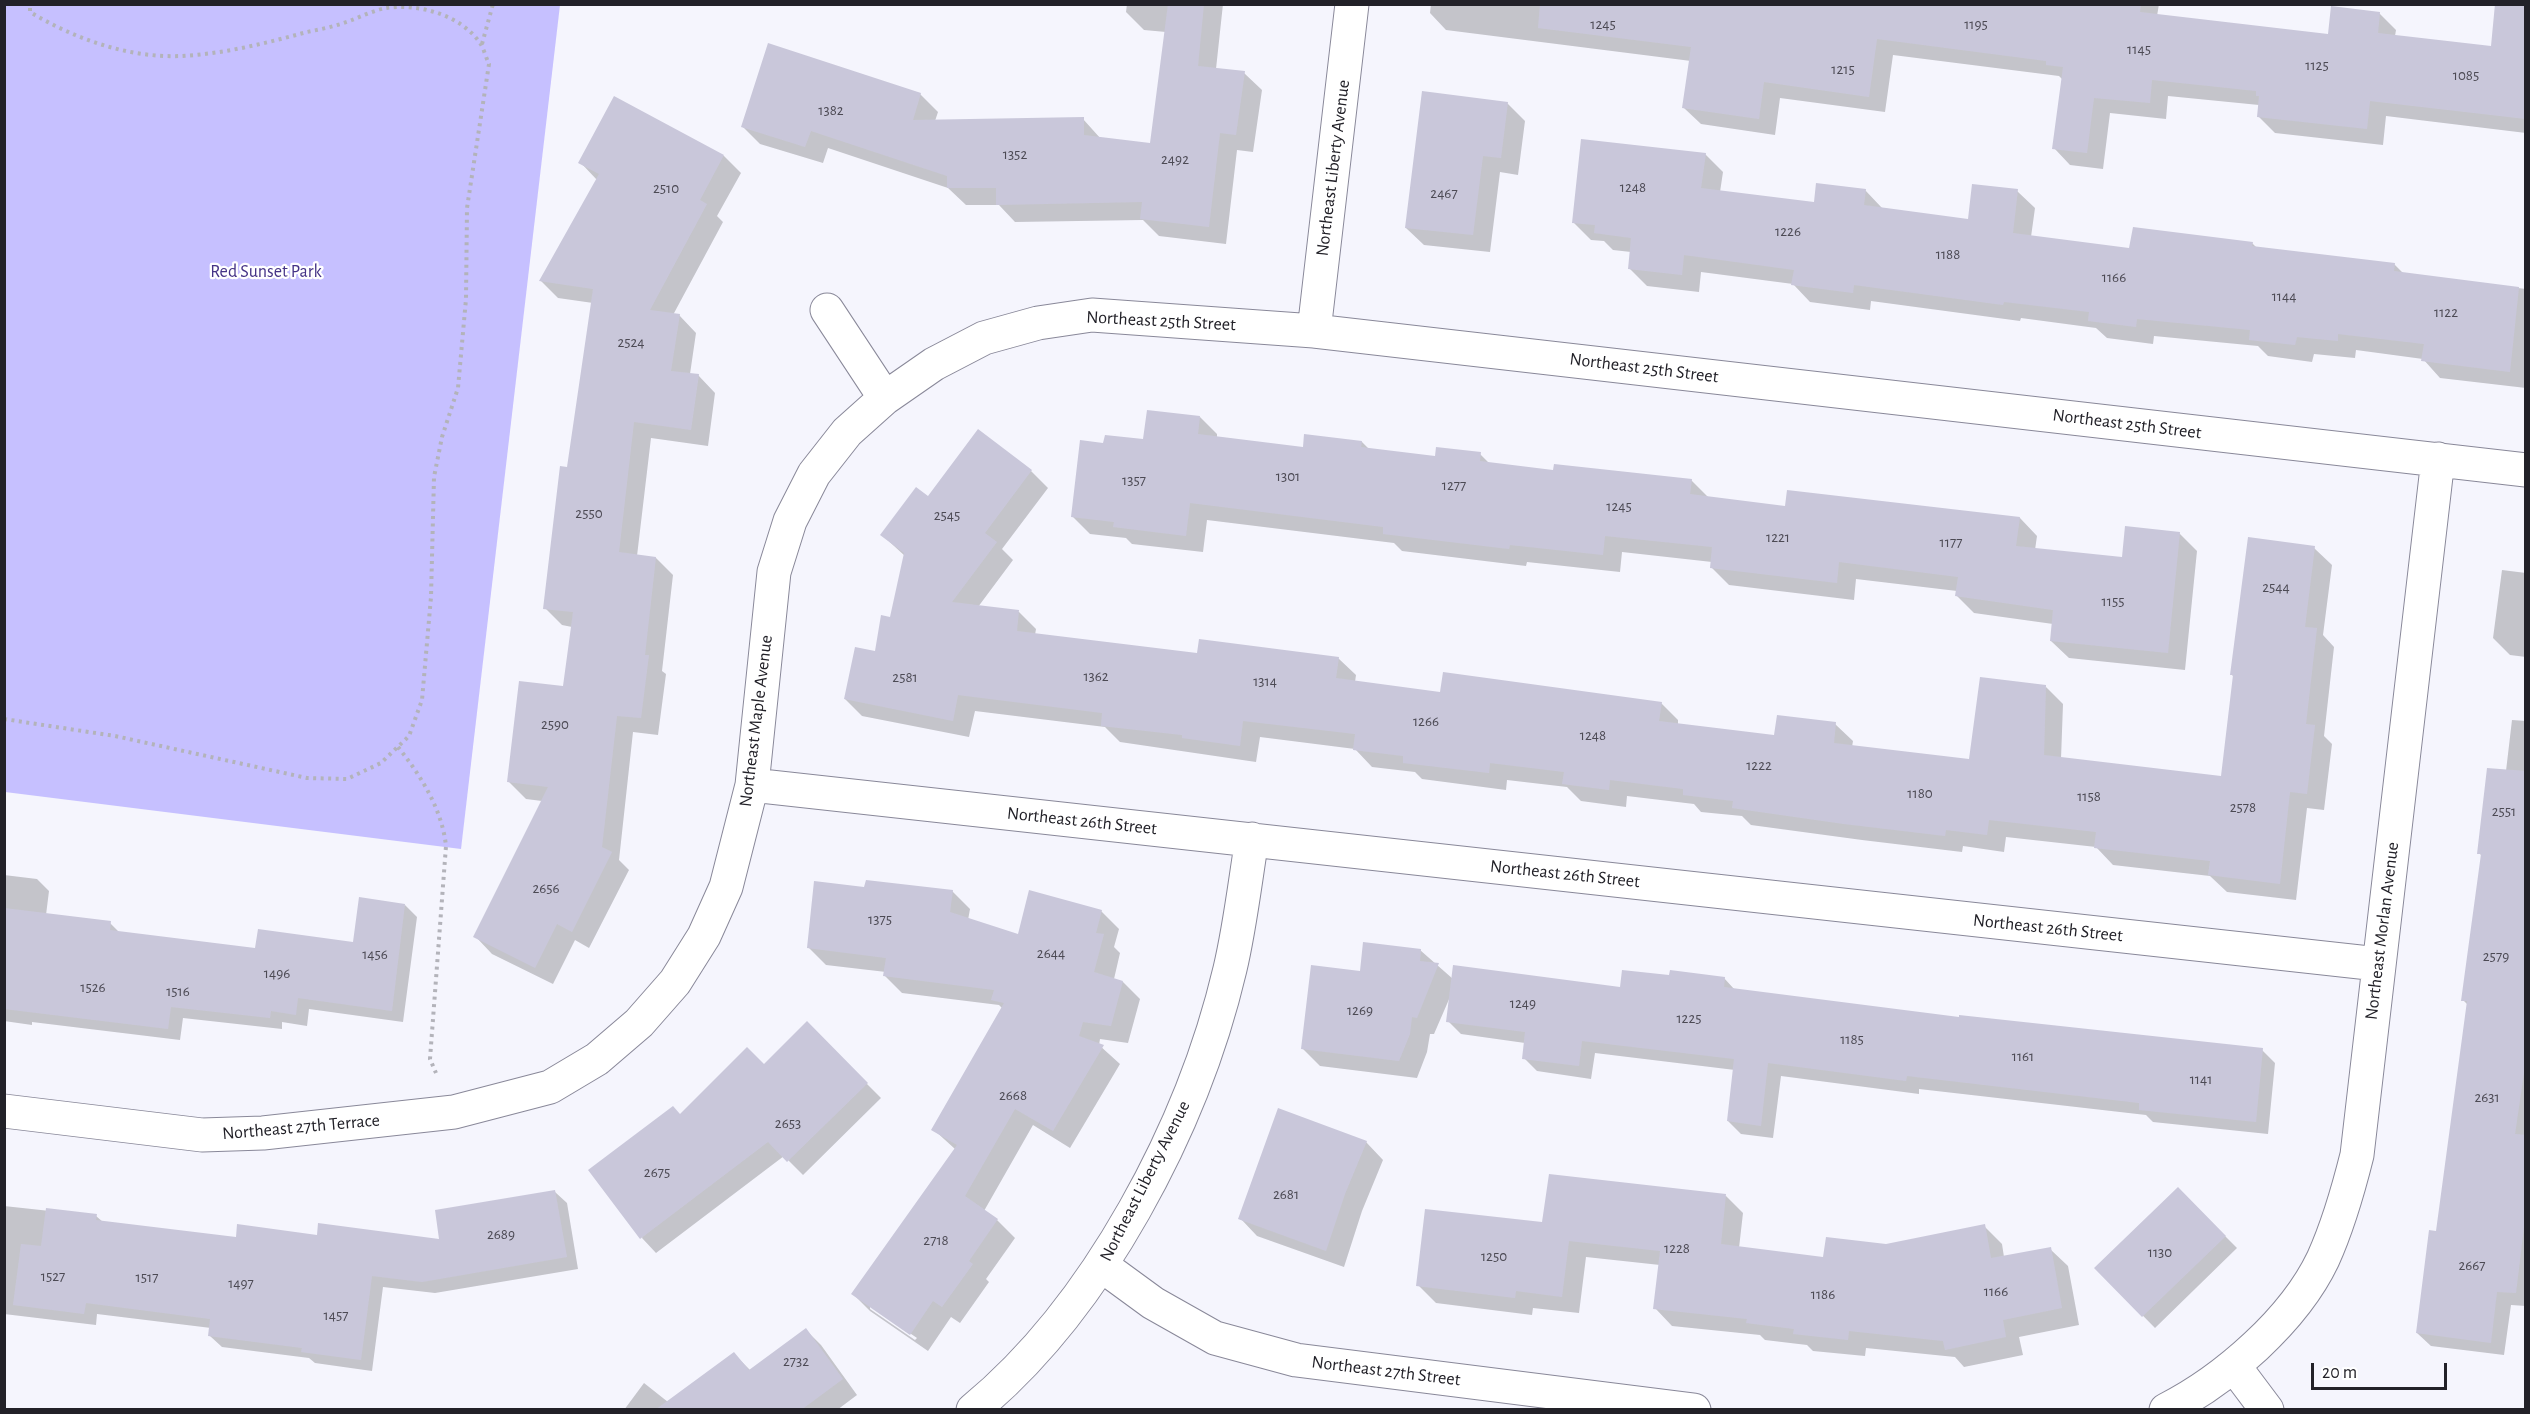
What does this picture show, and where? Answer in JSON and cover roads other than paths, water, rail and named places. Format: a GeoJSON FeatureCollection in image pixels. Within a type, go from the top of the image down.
{"type":"FeatureCollection","features":[{"type":"Feature","properties":{"kind":"street","name":"Northeast Liberty Avenue"},"geometry":{"type":"LineString","coordinates":[[1314,331],[1352,4]]}},
{"type":"Feature","properties":{"kind":"street"},"geometry":{"type":"LineString","coordinates":[[827,310],[885,398]]}},
{"type":"Feature","properties":{"kind":"street","name":"Northeast 25th Street"},"geometry":{"type":"LineString","coordinates":[[885,398],[934,364],[984,338],[1038,323],[1092,315],[1314,331],[2526,470]]}},
{"type":"Feature","properties":{"kind":"street","name":"Northeast Maple Avenue"},"geometry":{"type":"LineString","coordinates":[[454,1112],[550,1087],[597,1059],[639,1023],[675,982],[704,936],[726,886],[752,785],[774,572],[790,521],[814,474],[847,432],[885,398]]}},
{"type":"Feature","properties":{"kind":"street","name":"Northeast Morlan Avenue"},"geometry":{"type":"LineString","coordinates":[[2234,1366],[2290,1310],[2322,1262],[2341,1216],[2357,1155],[2438,459]]}},
{"type":"Feature","properties":{"kind":"street","name":"Northeast 26th Street"},"geometry":{"type":"LineString","coordinates":[[752,785],[2378,964]]}},
{"type":"Feature","properties":{"kind":"street","name":"Northeast Liberty Avenue"},"geometry":{"type":"LineString","coordinates":[[973,1410],[1045,1339],[1101,1266],[1155,1169],[1196,1080],[1230,969],[1252,839]]}},
{"type":"Feature","properties":{"kind":"street","name":"Northeast 27th Terrace"},"geometry":{"type":"LineString","coordinates":[[4,1111],[202,1135],[263,1133],[454,1112]]}},
{"type":"Feature","properties":{"kind":"street","name":"Northeast 27th Street"},"geometry":{"type":"LineString","coordinates":[[1101,1266],[1153,1303],[1215,1338],[1296,1360],[1682,1409]]}},
{"type":"Feature","properties":{"kind":"street"},"geometry":{"type":"LineString","coordinates":[[2166,1410],[2191,1397],[2234,1366],[2267,1410]]}},
{"type":"Feature","properties":{"kind":"park label","name":"Red Sunset Park"},"geometry":{"type":"Point","coordinates":[266,272]}}]}
